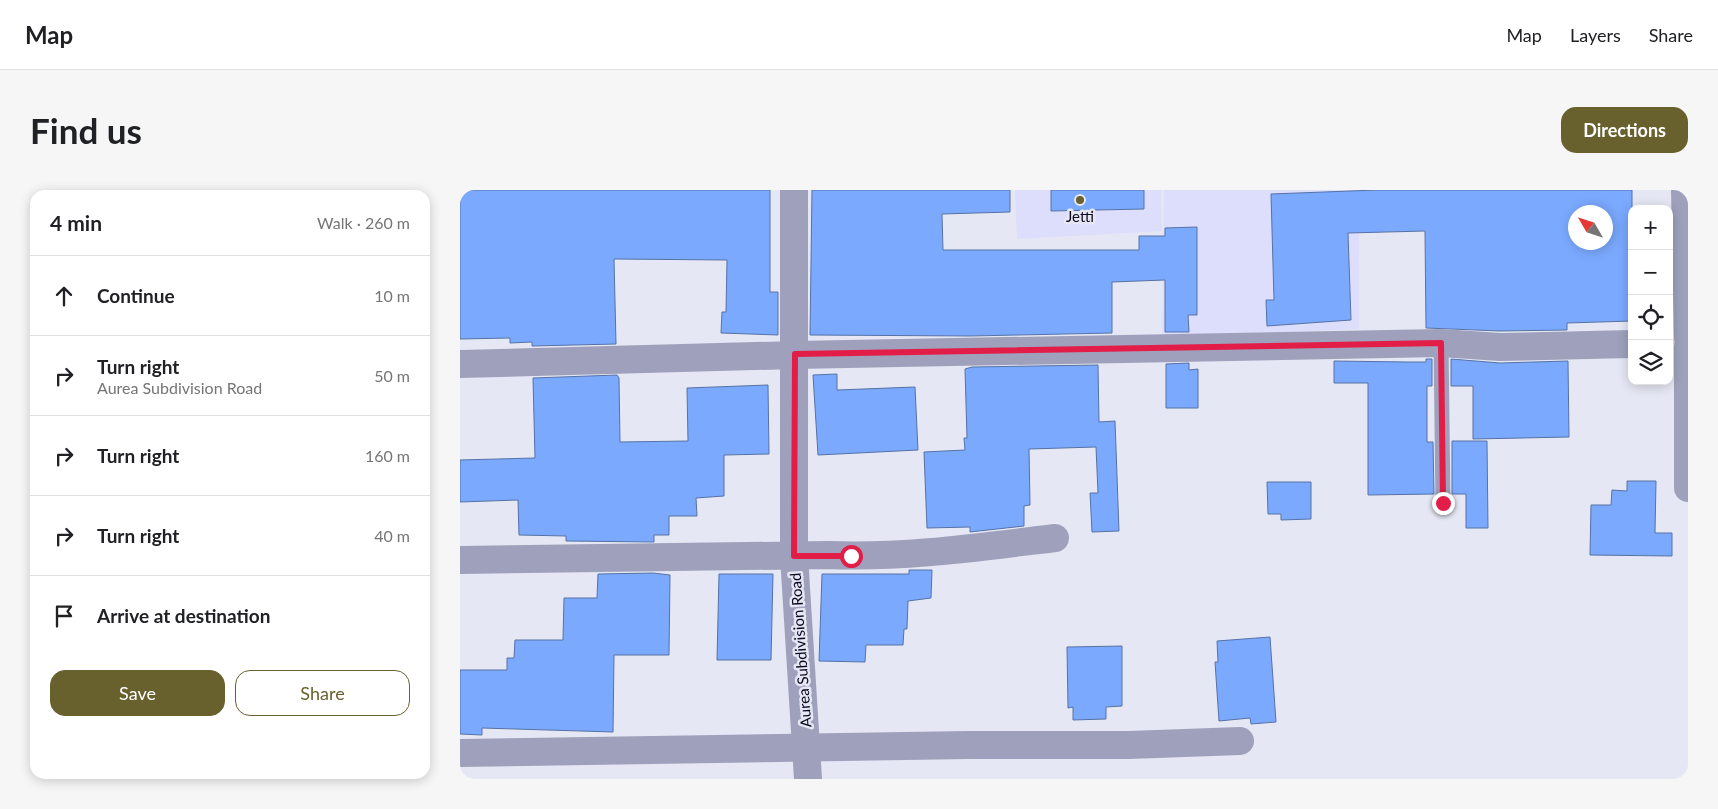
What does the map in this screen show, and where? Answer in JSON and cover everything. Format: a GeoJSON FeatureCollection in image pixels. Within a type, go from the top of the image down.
{"type":"FeatureCollection","features":[{"type":"Feature","properties":{"kind":"street","name":"Aurea Subdivision Road"},"geometry":{"type":"LineString","coordinates":[[794,190],[794,556],[808,779]]}},
{"type":"Feature","properties":{"kind":"street"},"geometry":{"type":"LineString","coordinates":[[1686,190],[1688,338]]}},
{"type":"Feature","properties":{"kind":"street"},"geometry":{"type":"LineString","coordinates":[[1673,342],[1688,342]]}},
{"type":"Feature","properties":{"kind":"street"},"geometry":{"type":"LineString","coordinates":[[460,364],[795,354],[1441,343],[1500,347],[1628,344]]}},
{"type":"Feature","properties":{"kind":"street"},"geometry":{"type":"LineString","coordinates":[[1688,346],[1688,488]]}},
{"type":"Feature","properties":{"kind":"street"},"geometry":{"type":"LineString","coordinates":[[460,560],[896,556],[1055,538]]}},
{"type":"Feature","properties":{"kind":"street"},"geometry":{"type":"LineString","coordinates":[[460,753],[807,747],[1129,745],[1240,741]]}},
{"type":"Feature","properties":{"kind":"lane"},"geometry":{"type":"LineString","coordinates":[[1441,343],[1443,503]]}},
{"type":"Feature","properties":{"kind":"shaded area"},"geometry":{"type":"Polygon","coordinates":[[[1015,190],[1161,190],[1162,231],[1017,239],[1015,190]]]}},
{"type":"Feature","properties":{"kind":"shaded area"},"geometry":{"type":"Polygon","coordinates":[[[1164,190],[1359,190],[1359,329],[1162,338],[1164,190]]]}},
{"type":"Feature","properties":{"kind":"building"},"geometry":{"type":"Polygon","coordinates":[[[460,190],[770,190],[770,292],[778,292],[778,335],[721,333],[722,312],[726,312],[727,260],[614,259],[616,344],[532,346],[532,342],[510,343],[510,338],[460,339],[460,190]]]}},
{"type":"Feature","properties":{"kind":"building"},"geometry":{"type":"Polygon","coordinates":[[[812,190],[1010,190],[1010,212],[942,214],[943,250],[1139,250],[1139,236],[1165,236],[1165,228],[1197,227],[1197,315],[1188,315],[1189,332],[1165,332],[1165,280],[1112,282],[1112,333],[971,336],[810,335],[812,190]]]}},
{"type":"Feature","properties":{"kind":"building","name":"Jetti"},"geometry":{"type":"Polygon","coordinates":[[[1051,190],[1144,190],[1144,209],[1051,211],[1051,190]]]}},
{"type":"Feature","properties":{"kind":"building"},"geometry":{"type":"Polygon","coordinates":[[[1377,190],[1632,190],[1632,205],[1628,205],[1628,321],[1567,323],[1567,330],[1500,331],[1426,328],[1425,231],[1348,233],[1351,320],[1267,326],[1266,300],[1274,300],[1271,194],[1377,190]]]}},
{"type":"Feature","properties":{"kind":"building"},"geometry":{"type":"Polygon","coordinates":[[[1426,359],[1432,359],[1432,386],[1427,386],[1427,442],[1433,442],[1434,494],[1368,495],[1368,383],[1334,383],[1334,361],[1426,362],[1426,359]]]}},
{"type":"Feature","properties":{"kind":"building"},"geometry":{"type":"Polygon","coordinates":[[[1451,359],[1500,363],[1568,361],[1569,437],[1473,439],[1473,386],[1451,386],[1451,359]]]}},
{"type":"Feature","properties":{"kind":"building"},"geometry":{"type":"Polygon","coordinates":[[[1189,363],[1189,370],[1198,369],[1198,408],[1166,408],[1166,364],[1189,363]]]}},
{"type":"Feature","properties":{"kind":"building"},"geometry":{"type":"Polygon","coordinates":[[[1098,365],[1099,422],[1115,421],[1119,531],[1092,532],[1090,493],[1098,493],[1096,447],[1029,449],[1030,505],[1024,506],[1024,526],[970,532],[970,527],[927,528],[924,452],[965,450],[964,438],[967,438],[965,369],[972,367],[1098,365]]]}},
{"type":"Feature","properties":{"kind":"building"},"geometry":{"type":"Polygon","coordinates":[[[837,374],[837,390],[915,387],[918,450],[818,455],[813,375],[837,374]]]}},
{"type":"Feature","properties":{"kind":"building"},"geometry":{"type":"Polygon","coordinates":[[[617,375],[619,378],[620,442],[688,441],[687,388],[768,385],[769,454],[724,455],[724,496],[696,498],[697,516],[669,516],[669,535],[654,535],[654,542],[566,541],[566,536],[519,535],[518,500],[460,502],[460,460],[535,458],[533,378],[617,375]]]}},
{"type":"Feature","properties":{"kind":"building"},"geometry":{"type":"Polygon","coordinates":[[[1452,441],[1487,441],[1488,528],[1466,528],[1466,494],[1452,494],[1452,441]]]}},
{"type":"Feature","properties":{"kind":"building"},"geometry":{"type":"Polygon","coordinates":[[[1627,481],[1656,481],[1655,533],[1672,533],[1672,556],[1590,555],[1591,505],[1611,505],[1612,490],[1627,491],[1627,481]]]}},
{"type":"Feature","properties":{"kind":"building"},"geometry":{"type":"Polygon","coordinates":[[[1267,482],[1311,482],[1311,519],[1281,520],[1281,514],[1268,514],[1267,482]]]}},
{"type":"Feature","properties":{"kind":"building"},"geometry":{"type":"Polygon","coordinates":[[[909,570],[932,570],[931,598],[908,601],[907,629],[904,629],[903,645],[866,645],[865,662],[819,661],[822,574],[909,574],[909,570]]]}},
{"type":"Feature","properties":{"kind":"building"},"geometry":{"type":"Polygon","coordinates":[[[653,573],[670,575],[669,655],[614,655],[613,732],[482,728],[482,735],[460,734],[460,670],[507,670],[507,658],[514,658],[515,640],[563,640],[564,598],[597,598],[598,574],[653,573]]]}},
{"type":"Feature","properties":{"kind":"building"},"geometry":{"type":"Polygon","coordinates":[[[719,574],[773,574],[771,660],[717,660],[719,574]]]}},
{"type":"Feature","properties":{"kind":"building"},"geometry":{"type":"Polygon","coordinates":[[[1270,637],[1276,722],[1251,724],[1250,718],[1219,721],[1215,662],[1218,662],[1217,641],[1270,637]]]}},
{"type":"Feature","properties":{"kind":"building"},"geometry":{"type":"Polygon","coordinates":[[[1122,646],[1122,706],[1106,707],[1106,719],[1073,720],[1073,707],[1068,708],[1067,647],[1122,646]]]}},
{"type":"Feature","properties":{"kind":"place","name":"Jetti"},"geometry":{"type":"Point","coordinates":[1080,200]}},
{"type":"Feature","properties":{"kind":"route"},"geometry":{"type":"LineString","coordinates":[[851,556],[794,556],[795,354],[1441,343],[1443,503]]}}]}
